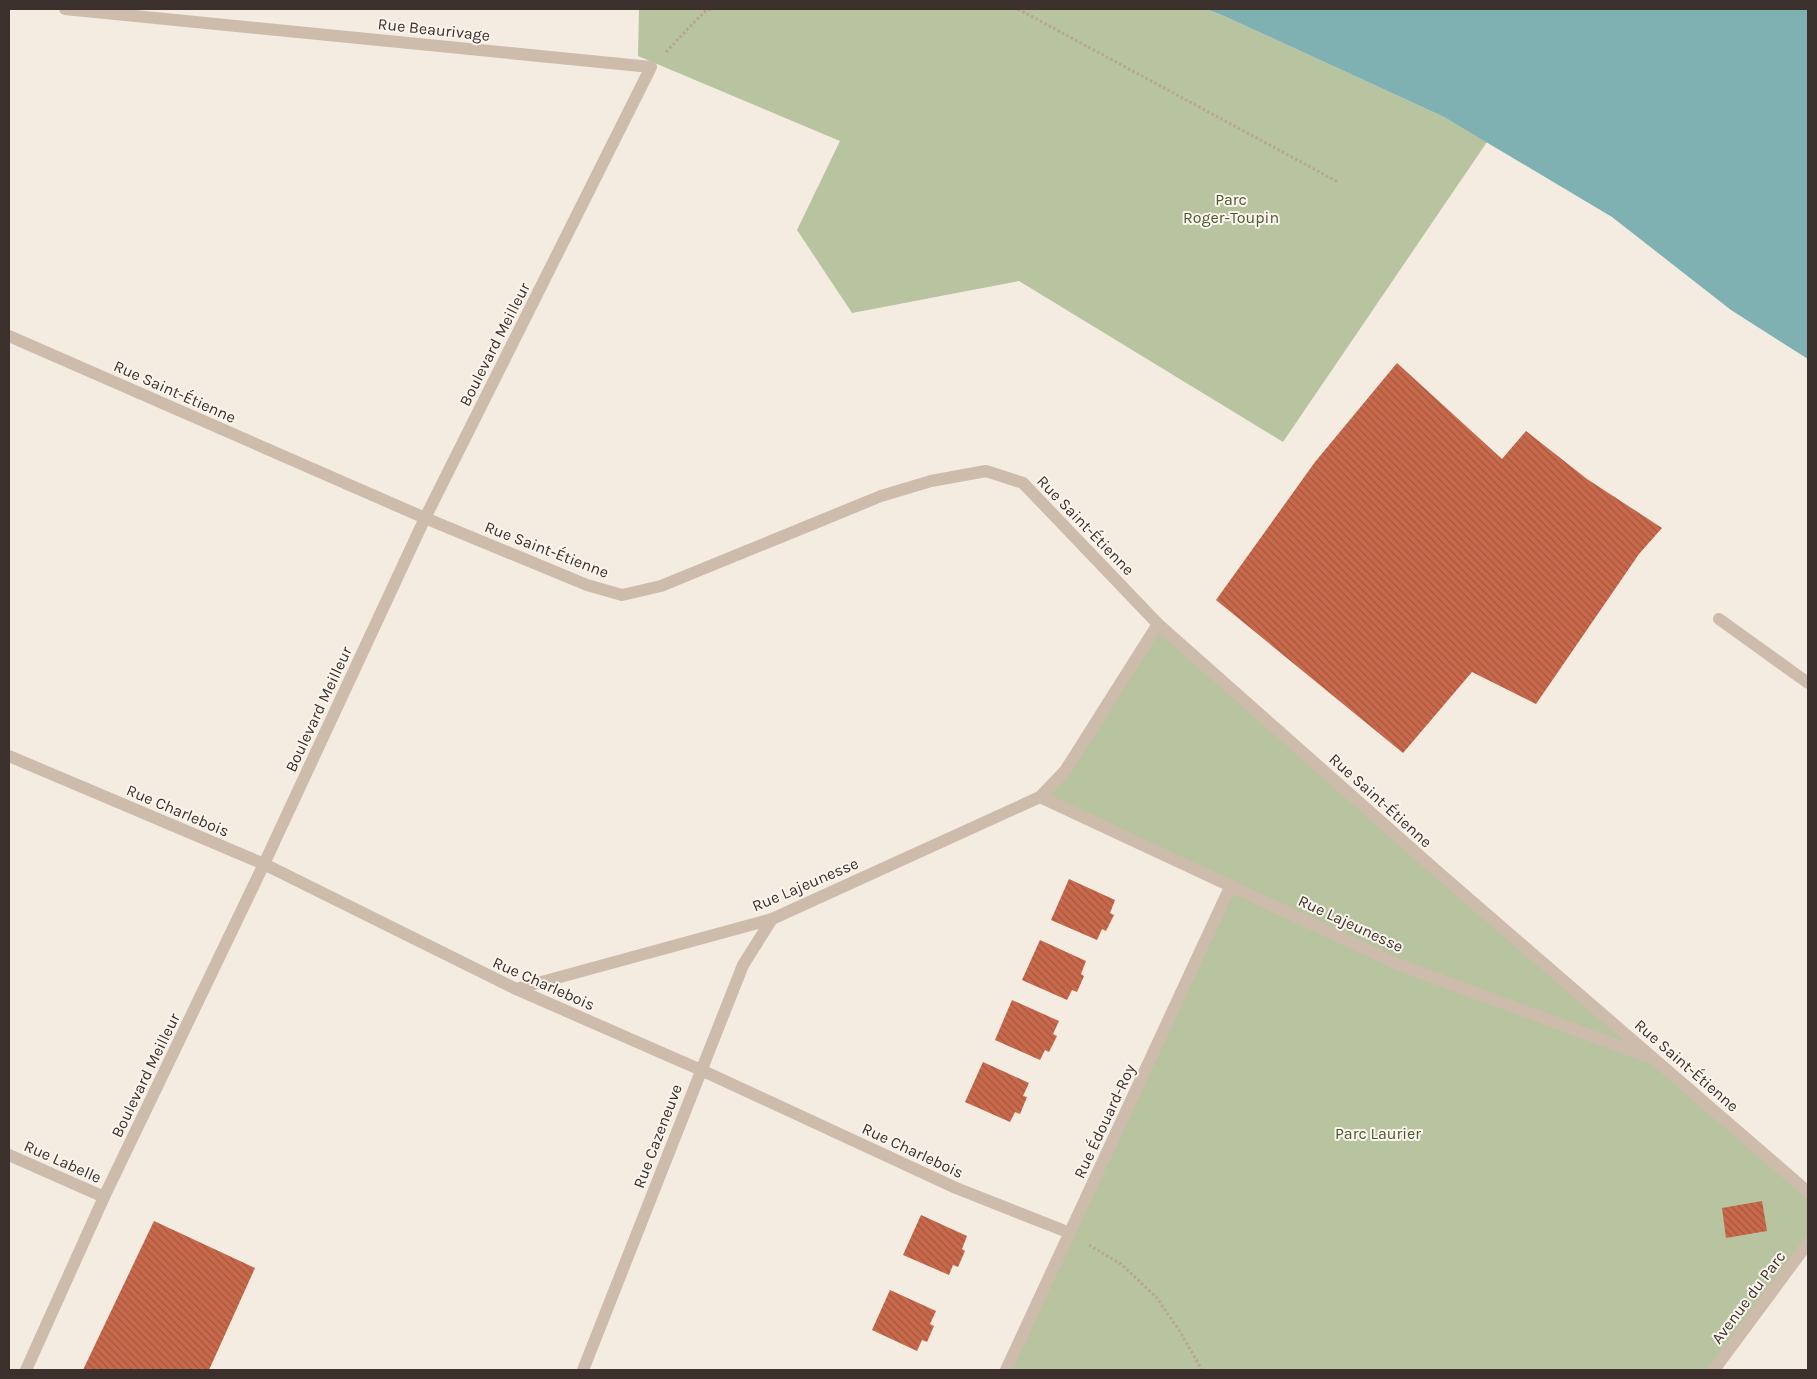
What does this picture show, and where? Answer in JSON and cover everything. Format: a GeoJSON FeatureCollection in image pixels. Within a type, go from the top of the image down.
{"type":"FeatureCollection","features":[{"type":"Feature","properties":{"kind":"street","name":"Rue Beaurivage"},"geometry":{"type":"LineString","coordinates":[[65,9],[651,67]]}},
{"type":"Feature","properties":{"kind":"street","name":"Boulevard Meilleur"},"geometry":{"type":"LineString","coordinates":[[26,1370],[104,1197],[264,864],[425,518],[651,67]]}},
{"type":"Feature","properties":{"kind":"street","name":"Rue Saint-Étienne"},"geometry":{"type":"LineString","coordinates":[[9,336],[425,518],[587,585],[622,595],[661,586],[881,496],[931,481],[986,471],[1023,483],[1158,624],[1438,872],[1808,1192]]}},
{"type":"Feature","properties":{"kind":"street"},"geometry":{"type":"LineString","coordinates":[[1719,619],[1808,683]]}},
{"type":"Feature","properties":{"kind":"street","name":"Rue Lajeunesse"},"geometry":{"type":"LineString","coordinates":[[516,989],[772,919],[1040,797],[1065,771],[1158,624]]}},
{"type":"Feature","properties":{"kind":"street","name":"Rue Charlebois"},"geometry":{"type":"LineString","coordinates":[[9,756],[264,864],[516,989],[701,1070],[956,1188],[1070,1233]]}},
{"type":"Feature","properties":{"kind":"street","name":"Rue Lajeunesse"},"geometry":{"type":"LineString","coordinates":[[1040,797],[1400,965],[1656,1060]]}},
{"type":"Feature","properties":{"kind":"street","name":"Rue Édouard-Roy"},"geometry":{"type":"LineString","coordinates":[[1006,1370],[1232,885]]}},
{"type":"Feature","properties":{"kind":"street","name":"Rue Cazeneuve"},"geometry":{"type":"LineString","coordinates":[[583,1370],[743,966],[772,919]]}},
{"type":"Feature","properties":{"kind":"street","name":"Rue Labelle"},"geometry":{"type":"LineString","coordinates":[[9,1154],[104,1197]]}},
{"type":"Feature","properties":{"kind":"street","name":"Avenue du Parc"},"geometry":{"type":"LineString","coordinates":[[1714,1370],[1808,1243]]}},
{"type":"Feature","properties":{"kind":"path"},"geometry":{"type":"LineString","coordinates":[[651,67],[704,12],[711,9]]}},
{"type":"Feature","properties":{"kind":"path"},"geometry":{"type":"LineString","coordinates":[[1018,9],[1338,182]]}},
{"type":"Feature","properties":{"kind":"path"},"geometry":{"type":"LineString","coordinates":[[1070,1233],[1121,1264],[1157,1298],[1179,1330],[1202,1370]]}},
{"type":"Feature","properties":{"kind":"green space","name":"Parc Roger-Toupin"},"geometry":{"type":"Polygon","coordinates":[[[639,9],[1206,9],[1444,117],[1487,142],[1283,442],[1019,281],[852,313],[797,230],[840,141],[638,56],[639,9]]]}},
{"type":"Feature","properties":{"kind":"green space","name":"Parc Laurier"},"geometry":{"type":"Polygon","coordinates":[[[1158,624],[1808,1192],[1808,1243],[1714,1370],[1006,1370],[1231,885],[1040,797],[1158,624]]]}},
{"type":"Feature","properties":{"kind":"water"},"geometry":{"type":"Polygon","coordinates":[[[1206,9],[1808,9],[1808,359],[1731,310],[1612,217],[1444,117],[1206,9]]]}},
{"type":"Feature","properties":{"kind":"building"},"geometry":{"type":"Polygon","coordinates":[[[1397,363],[1502,459],[1526,431],[1587,479],[1662,528],[1639,554],[1536,704],[1472,672],[1403,753],[1216,600],[1315,462],[1397,363]]]}},
{"type":"Feature","properties":{"kind":"building"},"geometry":{"type":"Polygon","coordinates":[[[1069,879],[1115,900],[1110,913],[1114,915],[1106,931],[1102,929],[1097,940],[1051,920],[1069,879]]]}},
{"type":"Feature","properties":{"kind":"building"},"geometry":{"type":"Polygon","coordinates":[[[1040,940],[1086,961],[1081,974],[1084,976],[1077,992],[1072,990],[1067,1000],[1022,980],[1040,940]]]}},
{"type":"Feature","properties":{"kind":"building"},"geometry":{"type":"Polygon","coordinates":[[[1012,1000],[1059,1021],[1053,1034],[1057,1036],[1049,1052],[1045,1050],[1040,1060],[995,1040],[1012,1000]]]}},
{"type":"Feature","properties":{"kind":"building"},"geometry":{"type":"Polygon","coordinates":[[[983,1062],[1029,1083],[1023,1096],[1027,1097],[1020,1114],[1015,1112],[1010,1122],[965,1102],[983,1062]]]}},
{"type":"Feature","properties":{"kind":"building"},"geometry":{"type":"Polygon","coordinates":[[[1762,1201],[1767,1231],[1726,1238],[1722,1208],[1762,1201]]]}},
{"type":"Feature","properties":{"kind":"building"},"geometry":{"type":"Polygon","coordinates":[[[921,1215],[967,1236],[962,1249],[965,1251],[958,1267],[953,1265],[949,1275],[903,1255],[921,1215]]]}},
{"type":"Feature","properties":{"kind":"building"},"geometry":{"type":"Polygon","coordinates":[[[154,1221],[255,1268],[209,1370],[83,1370],[154,1221]]]}},
{"type":"Feature","properties":{"kind":"building"},"geometry":{"type":"Polygon","coordinates":[[[890,1290],[936,1311],[930,1324],[934,1326],[927,1342],[922,1340],[917,1351],[872,1330],[890,1290]]]}}]}
